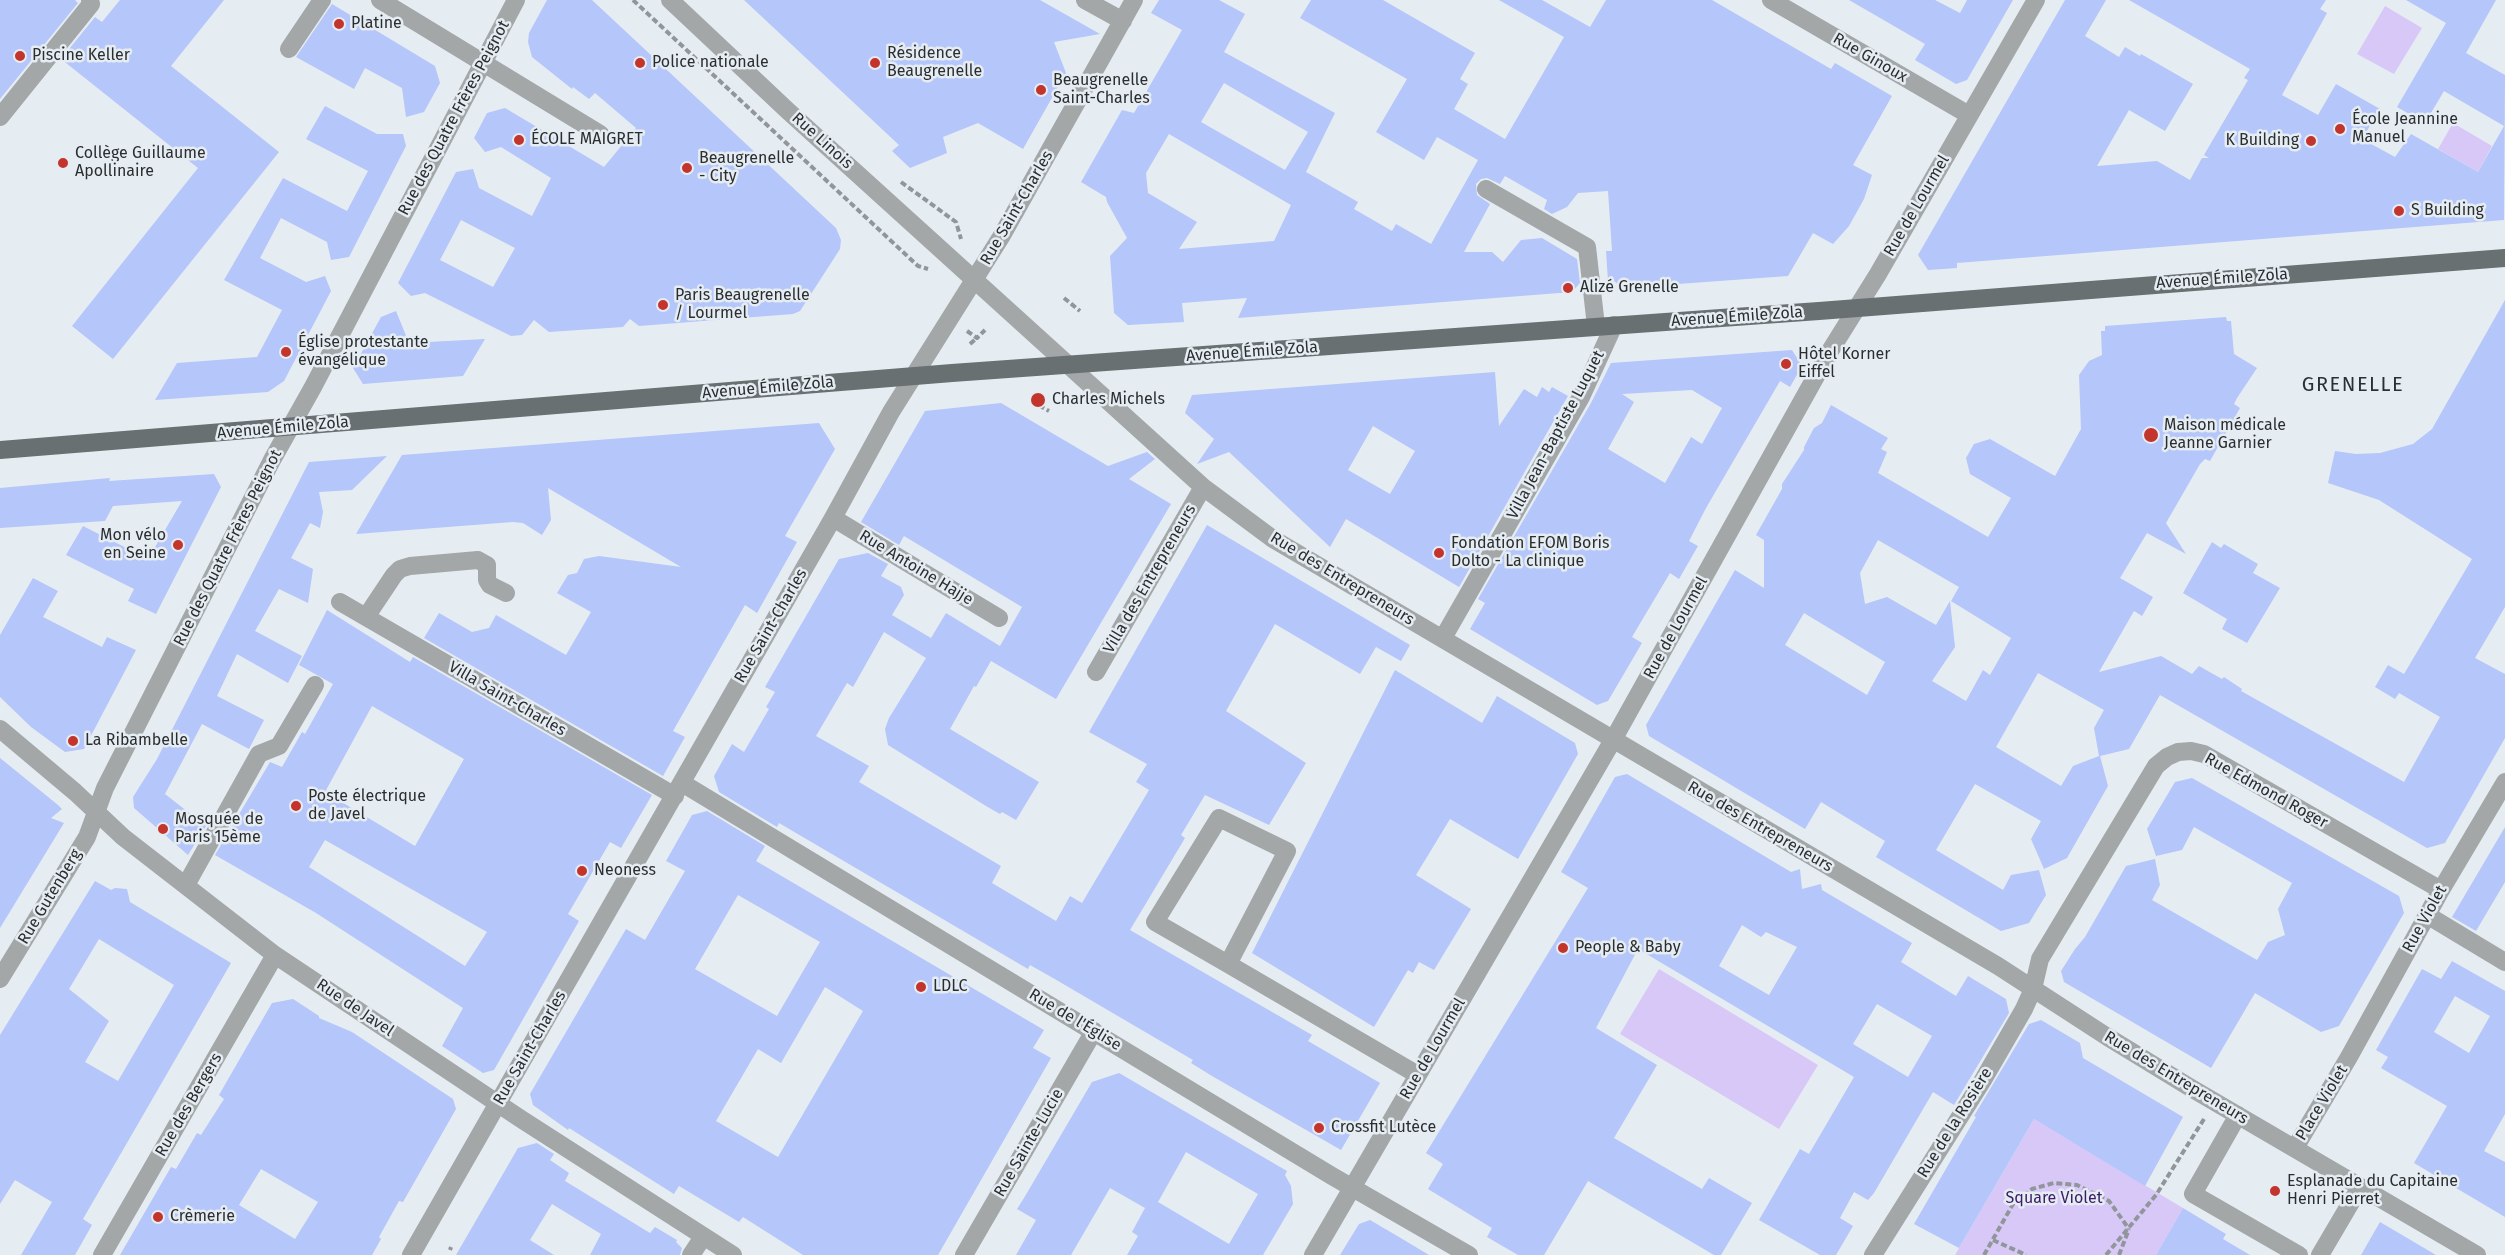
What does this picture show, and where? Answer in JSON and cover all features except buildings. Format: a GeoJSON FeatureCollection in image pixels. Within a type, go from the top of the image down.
{"type":"FeatureCollection","features":[{"type":"Feature","properties":{"kind":"main road","name":"Avenue Émile Zola"},"geometry":{"type":"LineString","coordinates":[[0,450],[1068,364],[1857,308],[2505,258]]}},
{"type":"Feature","properties":{"kind":"street"},"geometry":{"type":"LineString","coordinates":[[0,117],[91,4],[90,0]]}},
{"type":"Feature","properties":{"kind":"street"},"geometry":{"type":"LineString","coordinates":[[289,49],[322,0]]}},
{"type":"Feature","properties":{"kind":"street"},"geometry":{"type":"LineString","coordinates":[[380,0],[600,134]]}},
{"type":"Feature","properties":{"kind":"street","name":"Rue des Quatre Frères Peignot"},"geometry":{"type":"LineString","coordinates":[[96,812],[105,788],[290,428],[516,0]]}},
{"type":"Feature","properties":{"kind":"street","name":"Rue Linois"},"geometry":{"type":"LineString","coordinates":[[670,0],[788,111],[1068,364]]}},
{"type":"Feature","properties":{"kind":"street"},"geometry":{"type":"LineString","coordinates":[[1085,0],[1123,21]]}},
{"type":"Feature","properties":{"kind":"street","name":"Rue Saint-Charles"},"geometry":{"type":"LineString","coordinates":[[417,1253],[498,1104],[833,518],[891,412],[975,279],[1048,156],[1134,0]]}},
{"type":"Feature","properties":{"kind":"street","name":"Rue Ginoux"},"geometry":{"type":"LineString","coordinates":[[1771,0],[1969,115]]}},
{"type":"Feature","properties":{"kind":"street","name":"Rue de Lourmel"},"geometry":{"type":"LineString","coordinates":[[1313,1255],[1613,740],[1830,351],[2036,0]]}},
{"type":"Feature","properties":{"kind":"street"},"geometry":{"type":"LineString","coordinates":[[1486,189],[1587,247],[1605,326]]}},
{"type":"Feature","properties":{"kind":"street","name":"Villa Jean-Baptiste Luquet"},"geometry":{"type":"LineString","coordinates":[[1443,638],[1581,397],[1605,326]]}},
{"type":"Feature","properties":{"kind":"street","name":"Rue des Entrepreneurs"},"geometry":{"type":"LineString","coordinates":[[1068,364],[1203,487],[1273,540],[1998,966],[2033,990],[2466,1252]]}},
{"type":"Feature","properties":{"kind":"street","name":"Villa des Entrepreneurs"},"geometry":{"type":"LineString","coordinates":[[1096,672],[1203,487]]}},
{"type":"Feature","properties":{"kind":"street","name":"Rue Antoine Hajje"},"geometry":{"type":"LineString","coordinates":[[833,518],[999,618]]}},
{"type":"Feature","properties":{"kind":"street"},"geometry":{"type":"LineString","coordinates":[[366,617],[394,575],[400,569],[410,566],[478,560],[487,565],[487,580],[490,585],[506,593]]}},
{"type":"Feature","properties":{"kind":"street","name":"Villa Saint-Charles"},"geometry":{"type":"LineString","coordinates":[[340,602],[678,789]]}},
{"type":"Feature","properties":{"kind":"street"},"geometry":{"type":"LineString","coordinates":[[186,885],[259,754],[279,746],[315,685]]}},
{"type":"Feature","properties":{"kind":"street","name":"Rue de Javel"},"geometry":{"type":"LineString","coordinates":[[0,729],[123,837],[275,955],[498,1104],[733,1255]]}},
{"type":"Feature","properties":{"kind":"street","name":"Rue Edmond Roger"},"geometry":{"type":"LineString","coordinates":[[2033,990],[2040,959],[2156,765],[2178,752],[2204,754],[2441,890]]}},
{"type":"Feature","properties":{"kind":"street","name":"Rue Violet"},"geometry":{"type":"LineString","coordinates":[[2349,1057],[2441,890],[2505,782]]}},
{"type":"Feature","properties":{"kind":"street","name":"Rue de l'Église"},"geometry":{"type":"LineString","coordinates":[[678,789],[1094,1031],[1352,1188],[1468,1255]]}},
{"type":"Feature","properties":{"kind":"street","name":"Rue Gutenberg"},"geometry":{"type":"LineString","coordinates":[[0,979],[87,837],[96,812]]}},
{"type":"Feature","properties":{"kind":"street"},"geometry":{"type":"LineString","coordinates":[[1228,964],[1287,851],[1219,818],[1155,922],[1418,1076]]}},
{"type":"Feature","properties":{"kind":"street"},"geometry":{"type":"LineString","coordinates":[[2427,915],[2505,962]]}},
{"type":"Feature","properties":{"kind":"street","name":"Rue des Bergers"},"geometry":{"type":"LineString","coordinates":[[102,1255],[275,955]]}},
{"type":"Feature","properties":{"kind":"street","name":"Rue de la Rosière"},"geometry":{"type":"LineString","coordinates":[[1873,1255],[1983,1080],[2033,990]]}},
{"type":"Feature","properties":{"kind":"street","name":"Rue Sainte-Lucie"},"geometry":{"type":"LineString","coordinates":[[964,1255],[1094,1031]]}},
{"type":"Feature","properties":{"kind":"street","name":"Place Violet"},"geometry":{"type":"LineString","coordinates":[[2295,1148],[2349,1057]]}},
{"type":"Feature","properties":{"kind":"street"},"geometry":{"type":"LineString","coordinates":[[2238,1115],[2193,1194],[2299,1255]]}},
{"type":"Feature","properties":{"kind":"street"},"geometry":{"type":"LineString","coordinates":[[2320,1255],[2360,1187]]}},
{"type":"Feature","properties":{"kind":"street"},"geometry":{"type":"LineString","coordinates":[[691,1255],[703,1237]]}},
{"type":"Feature","properties":{"kind":"path"},"geometry":{"type":"LineString","coordinates":[[1064,298],[1080,311]]}},
{"type":"Feature","properties":{"kind":"path"},"geometry":{"type":"LineString","coordinates":[[964,328],[977,338]]}},
{"type":"Feature","properties":{"kind":"path"},"geometry":{"type":"LineString","coordinates":[[970,344],[985,330]]}},
{"type":"Feature","properties":{"kind":"path"},"geometry":{"type":"LineString","coordinates":[[1031,401],[1049,411]]}},
{"type":"Feature","properties":{"kind":"path"},"geometry":{"type":"LineString","coordinates":[[2106,1255],[2159,1191],[2205,1119]]}},
{"type":"Feature","properties":{"kind":"path"},"geometry":{"type":"LineString","coordinates":[[1984,1255],[2013,1204],[2032,1189],[2054,1183],[2077,1185],[2109,1201],[2129,1229]]}},
{"type":"Feature","properties":{"kind":"path"},"geometry":{"type":"LineString","coordinates":[[2119,1255],[2129,1229]]}},
{"type":"Feature","properties":{"kind":"path"},"geometry":{"type":"LineString","coordinates":[[1993,1240],[2026,1255]]}},
{"type":"Feature","properties":{"kind":"green space"},"geometry":{"type":"Polygon","coordinates":[[[2385,6],[2422,28],[2394,74],[2357,54],[2385,6]]]}},
{"type":"Feature","properties":{"kind":"green space"},"geometry":{"type":"Polygon","coordinates":[[[2453,123],[2492,146],[2478,172],[2438,149],[2453,123]]]}},
{"type":"Feature","properties":{"kind":"green space"},"geometry":{"type":"Polygon","coordinates":[[[1659,969],[1818,1065],[1779,1129],[1620,1034],[1659,969]]]}},
{"type":"Feature","properties":{"kind":"green space","name":"Square Violet"},"geometry":{"type":"Polygon","coordinates":[[[2034,1119],[2183,1208],[2156,1255],[1955,1255],[2034,1119]]]}},
{"type":"Feature","properties":{"kind":"place","name":"Platine"},"geometry":{"type":"Point","coordinates":[339,24]}},
{"type":"Feature","properties":{"kind":"place","name":"Piscine Keller"},"geometry":{"type":"Point","coordinates":[20,56]}},
{"type":"Feature","properties":{"kind":"place","name":"Police nationale"},"geometry":{"type":"Point","coordinates":[640,63]}},
{"type":"Feature","properties":{"kind":"place","name":"Résidence Beaugrenelle"},"geometry":{"type":"Point","coordinates":[875,63]}},
{"type":"Feature","properties":{"kind":"place","name":"Beaugrenelle Saint-Charles"},"geometry":{"type":"Point","coordinates":[1041,90]}},
{"type":"Feature","properties":{"kind":"place","name":"École Jeannine Manuel"},"geometry":{"type":"Point","coordinates":[2340,129]}},
{"type":"Feature","properties":{"kind":"place","name":"ÉCOLE MAIGRET"},"geometry":{"type":"Point","coordinates":[519,140]}},
{"type":"Feature","properties":{"kind":"place","name":"K Building"},"geometry":{"type":"Point","coordinates":[2311,141]}},
{"type":"Feature","properties":{"kind":"place","name":"Collège Guillaume Apollinaire"},"geometry":{"type":"Point","coordinates":[63,163]}},
{"type":"Feature","properties":{"kind":"place","name":"Beaugrenelle - City"},"geometry":{"type":"Point","coordinates":[687,168]}},
{"type":"Feature","properties":{"kind":"place","name":"S Building"},"geometry":{"type":"Point","coordinates":[2399,211]}},
{"type":"Feature","properties":{"kind":"place","name":"Alizé Grenelle"},"geometry":{"type":"Point","coordinates":[1568,288]}},
{"type":"Feature","properties":{"kind":"place","name":"Paris Beaugrenelle / Lourmel"},"geometry":{"type":"Point","coordinates":[663,305]}},
{"type":"Feature","properties":{"kind":"place","name":"Église protestante évangélique"},"geometry":{"type":"Point","coordinates":[286,352]}},
{"type":"Feature","properties":{"kind":"place","name":"Hôtel Korner Eiffel"},"geometry":{"type":"Point","coordinates":[1786,364]}},
{"type":"Feature","properties":{"kind":"place","name":"Charles Michels"},"geometry":{"type":"Point","coordinates":[1038,400]}},
{"type":"Feature","properties":{"kind":"place","name":"Maison médicale Jeanne Garnier"},"geometry":{"type":"Point","coordinates":[2151,435]}},
{"type":"Feature","properties":{"kind":"place","name":"Mon vélo en Seine"},"geometry":{"type":"Point","coordinates":[178,545]}},
{"type":"Feature","properties":{"kind":"place","name":"Fondation EFOM Boris Dolto - La clinique"},"geometry":{"type":"Point","coordinates":[1439,553]}},
{"type":"Feature","properties":{"kind":"place","name":"La Ribambelle"},"geometry":{"type":"Point","coordinates":[73,741]}},
{"type":"Feature","properties":{"kind":"place","name":"Poste électrique de Javel"},"geometry":{"type":"Point","coordinates":[296,806]}},
{"type":"Feature","properties":{"kind":"place","name":"Mosquée de Paris 15ème"},"geometry":{"type":"Point","coordinates":[163,829]}},
{"type":"Feature","properties":{"kind":"place","name":"Neoness"},"geometry":{"type":"Point","coordinates":[582,871]}},
{"type":"Feature","properties":{"kind":"place","name":"People & Baby"},"geometry":{"type":"Point","coordinates":[1563,948]}},
{"type":"Feature","properties":{"kind":"place","name":"LDLC"},"geometry":{"type":"Point","coordinates":[921,987]}},
{"type":"Feature","properties":{"kind":"place","name":"Crossfit Lutèce"},"geometry":{"type":"Point","coordinates":[1319,1128]}},
{"type":"Feature","properties":{"kind":"place","name":"Esplanade du Capitaine Henri Pierret"},"geometry":{"type":"Point","coordinates":[2275,1191]}},
{"type":"Feature","properties":{"kind":"place","name":"Crèmerie"},"geometry":{"type":"Point","coordinates":[158,1217]}},
{"type":"Feature","properties":{"kind":"district","name":"GRENELLE"},"geometry":{"type":"Point","coordinates":[2353,385]}}]}
